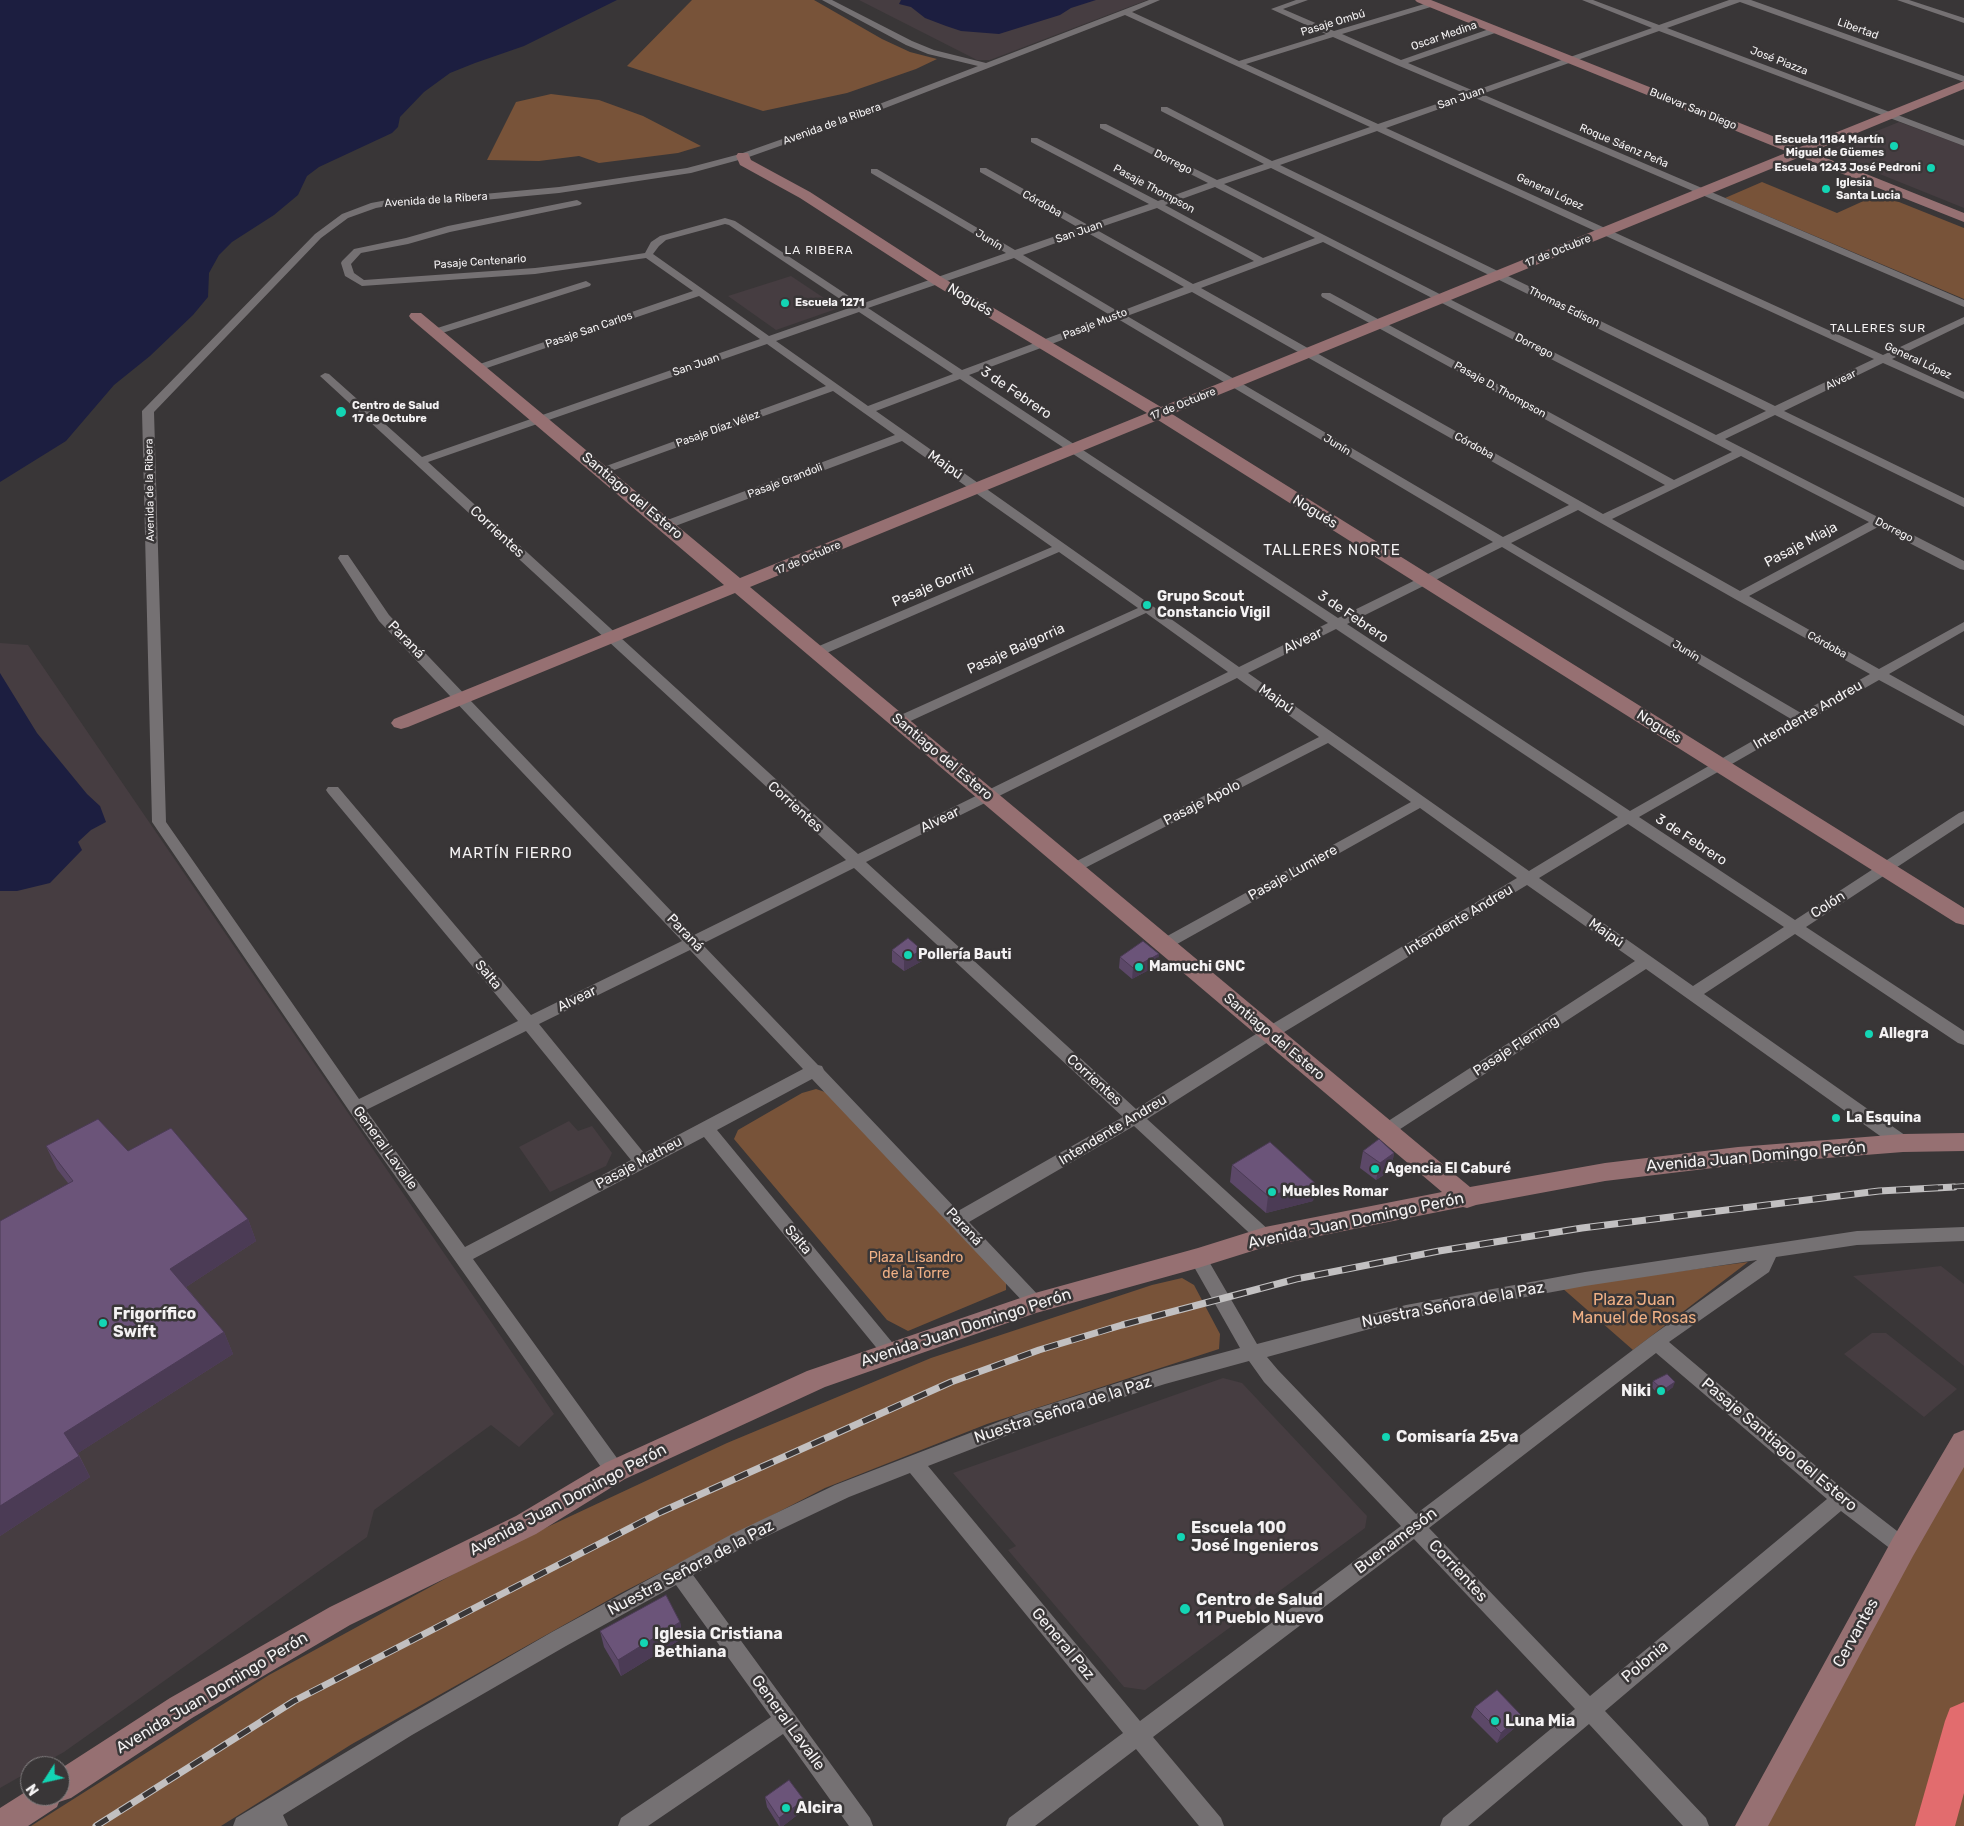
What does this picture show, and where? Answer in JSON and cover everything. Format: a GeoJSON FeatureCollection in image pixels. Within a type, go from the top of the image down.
{"type":"FeatureCollection","features":[{"type":"Feature","properties":{"kind":"highway"},"geometry":{"type":"LineString","coordinates":[[1935,1826],[1964,1721]]}},
{"type":"Feature","properties":{"kind":"street"},"geometry":{"type":"LineString","coordinates":[[826,0],[909,43],[931,52],[985,65]]}},
{"type":"Feature","properties":{"kind":"street","name":"Avenida de la Ribera"},"geometry":{"type":"LineString","coordinates":[[159,822],[148,411],[318,236],[345,216],[374,205],[398,201],[473,198],[559,190],[688,171],[743,156],[859,115],[1156,0]]}},
{"type":"Feature","properties":{"kind":"street","name":"Roque Sáenz Peña"},"geometry":{"type":"LineString","coordinates":[[1304,0],[1275,10],[1964,304]]}},
{"type":"Feature","properties":{"kind":"street","name":"José Piazza"},"geometry":{"type":"LineString","coordinates":[[1586,0],[1964,143]]}},
{"type":"Feature","properties":{"kind":"street","name":"San Juan"},"geometry":{"type":"LineString","coordinates":[[420,460],[1474,94],[1737,0]]}},
{"type":"Feature","properties":{"kind":"street","name":"Libertad"},"geometry":{"type":"LineString","coordinates":[[1743,0],[1964,79]]}},
{"type":"Feature","properties":{"kind":"street"},"geometry":{"type":"LineString","coordinates":[[1901,0],[1964,21]]}},
{"type":"Feature","properties":{"kind":"street","name":"Bulevar San Diego"},"geometry":{"type":"LineString","coordinates":[[1426,2],[1964,218]]}},
{"type":"Feature","properties":{"kind":"street","name":"Pasaje Ombú"},"geometry":{"type":"LineString","coordinates":[[1241,64],[1426,2]]}},
{"type":"Feature","properties":{"kind":"street","name":"General López"},"geometry":{"type":"LineString","coordinates":[[1125,12],[1378,126],[1964,396]]}},
{"type":"Feature","properties":{"kind":"street","name":"Oscar Medina"},"geometry":{"type":"LineString","coordinates":[[1400,63],[1496,30]]}},
{"type":"Feature","properties":{"kind":"street","name":"17 de Octubre"},"geometry":{"type":"LineString","coordinates":[[401,723],[1964,85]]}},
{"type":"Feature","properties":{"kind":"street","name":"Thomas Edison"},"geometry":{"type":"LineString","coordinates":[[1164,109],[1271,164],[1964,502]]}},
{"type":"Feature","properties":{"kind":"street","name":"Dorrego"},"geometry":{"type":"LineString","coordinates":[[1104,126],[1964,566]]}},
{"type":"Feature","properties":{"kind":"street","name":"Pasaje Thompson"},"geometry":{"type":"LineString","coordinates":[[1034,140],[1157,204],[1262,262]]}},
{"type":"Feature","properties":{"kind":"street","name":"Nogués"},"geometry":{"type":"LineString","coordinates":[[743,156],[745,162],[805,195],[938,280],[1159,414],[1964,918]]}},
{"type":"Feature","properties":{"kind":"street","name":"Córdoba"},"geometry":{"type":"LineString","coordinates":[[984,170],[1964,722]]}},
{"type":"Feature","properties":{"kind":"street","name":"Junín"},"geometry":{"type":"LineString","coordinates":[[874,171],[1801,719]]}},
{"type":"Feature","properties":{"kind":"street","name":"Pasaje Centenario"},"geometry":{"type":"LineString","coordinates":[[577,203],[448,229],[408,241],[358,251],[346,263],[348,274],[362,283],[535,271],[648,255]]}},
{"type":"Feature","properties":{"kind":"street","name":"3 de Febrero"},"geometry":{"type":"LineString","coordinates":[[648,255],[655,244],[662,238],[701,226],[725,221],[732,223],[1964,1039]]}},
{"type":"Feature","properties":{"kind":"street","name":"Pasaje Musto"},"geometry":{"type":"LineString","coordinates":[[868,410],[1322,239]]}},
{"type":"Feature","properties":{"kind":"street","name":"Maipú"},"geometry":{"type":"LineString","coordinates":[[648,255],[1904,1143]]}},
{"type":"Feature","properties":{"kind":"street"},"geometry":{"type":"LineString","coordinates":[[435,332],[586,284]]}},
{"type":"Feature","properties":{"kind":"street","name":"Pasaje San Carlos"},"geometry":{"type":"LineString","coordinates":[[478,368],[701,292]]}},
{"type":"Feature","properties":{"kind":"street","name":"Pasaje D. Thompson"},"geometry":{"type":"LineString","coordinates":[[1326,295],[1674,485]]}},
{"type":"Feature","properties":{"kind":"street","name":"Santiago del Estero"},"geometry":{"type":"LineString","coordinates":[[416,316],[1467,1198]]}},
{"type":"Feature","properties":{"kind":"street","name":"Alvear"},"geometry":{"type":"LineString","coordinates":[[1716,439],[1964,320]]}},
{"type":"Feature","properties":{"kind":"street","name":"Corrientes"},"geometry":{"type":"LineString","coordinates":[[325,376],[420,460],[610,637],[1265,1237]]}},
{"type":"Feature","properties":{"kind":"street","name":"Pasaje Díaz Vélez"},"geometry":{"type":"LineString","coordinates":[[602,471],[835,387]]}},
{"type":"Feature","properties":{"kind":"street","name":"Pasaje Grandoli"},"geometry":{"type":"LineString","coordinates":[[666,525],[904,436]]}},
{"type":"Feature","properties":{"kind":"street"},"geometry":{"type":"LineString","coordinates":[[1604,520],[1741,452]]}},
{"type":"Feature","properties":{"kind":"street","name":"Alvear"},"geometry":{"type":"LineString","coordinates":[[356,1108],[1578,505]]}},
{"type":"Feature","properties":{"kind":"street","name":"Pasaje Miaja"},"geometry":{"type":"LineString","coordinates":[[1739,596],[1878,522]]}},
{"type":"Feature","properties":{"kind":"street","name":"Pasaje Gorriti"},"geometry":{"type":"LineString","coordinates":[[817,652],[1061,547]]}},
{"type":"Feature","properties":{"kind":"street","name":"Paraná"},"geometry":{"type":"LineString","coordinates":[[344,558],[384,618],[1036,1303]]}},
{"type":"Feature","properties":{"kind":"street","name":"Pasaje Baigorria"},"geometry":{"type":"LineString","coordinates":[[899,721],[1147,608]]}},
{"type":"Feature","properties":{"kind":"street","name":"Intendente Andreu"},"geometry":{"type":"LineString","coordinates":[[958,1220],[1135,1118],[1270,1033],[1628,817],[1964,626]]}},
{"type":"Feature","properties":{"kind":"street","name":"Pasaje Apolo"},"geometry":{"type":"LineString","coordinates":[[1074,868],[1330,737]]}},
{"type":"Feature","properties":{"kind":"street","name":"Salta"},"geometry":{"type":"LineString","coordinates":[[333,790],[529,1023],[642,1162]]}},
{"type":"Feature","properties":{"kind":"street","name":"Pasaje Lumiere"},"geometry":{"type":"LineString","coordinates":[[1165,944],[1421,802]]}},
{"type":"Feature","properties":{"kind":"street","name":"Colón"},"geometry":{"type":"LineString","coordinates":[[1692,994],[1964,816]]}},
{"type":"Feature","properties":{"kind":"street","name":"General Lavalle"},"geometry":{"type":"LineString","coordinates":[[159,822],[356,1108],[615,1471]]}},
{"type":"Feature","properties":{"kind":"street","name":"Pasaje Fleming"},"geometry":{"type":"LineString","coordinates":[[1385,1131],[1646,961]]}},
{"type":"Feature","properties":{"kind":"street","name":"Pasaje Matheu"},"geometry":{"type":"LineString","coordinates":[[463,1256],[816,1070]]}},
{"type":"Feature","properties":{"kind":"street","name":"Salta"},"geometry":{"type":"LineString","coordinates":[[706,1128],[890,1352]]}},
{"type":"Feature","properties":{"kind":"street","name":"Avenida Juan Domingo Perón"},"geometry":{"type":"LineString","coordinates":[[70,1780],[181,1708],[332,1621],[526,1525],[615,1471],[816,1379],[890,1352],[1036,1303],[1198,1258],[1265,1237],[1408,1208],[1605,1172],[1738,1156],[1904,1143],[1964,1142]]}},
{"type":"Feature","properties":{"kind":"street","name":"Nuestra Señora de la Paz"},"geometry":{"type":"LineString","coordinates":[[244,1826],[273,1818],[550,1644],[740,1540],[842,1491],[1026,1420],[1165,1376],[1406,1312],[1585,1279],[1857,1238],[1964,1234]]}},
{"type":"Feature","properties":{"kind":"street","name":"Buenamesón"},"geometry":{"type":"LineString","coordinates":[[1018,1826],[1416,1526],[1656,1342],[1763,1267],[1770,1252]]}},
{"type":"Feature","properties":{"kind":"street","name":"Corrientes"},"geometry":{"type":"LineString","coordinates":[[1198,1258],[1252,1352],[1271,1376],[1416,1526],[1698,1826]]}},
{"type":"Feature","properties":{"kind":"street","name":"Pasaje Santiago del Estero"},"geometry":{"type":"LineString","coordinates":[[1656,1342],[1841,1499],[1903,1547]]}},
{"type":"Feature","properties":{"kind":"street","name":"Cervantes"},"geometry":{"type":"LineString","coordinates":[[1751,1826],[1903,1547],[1964,1442]]}},
{"type":"Feature","properties":{"kind":"street","name":"General Paz"},"geometry":{"type":"LineString","coordinates":[[914,1463],[1213,1826]]}},
{"type":"Feature","properties":{"kind":"street","name":"Polonia"},"geometry":{"type":"LineString","coordinates":[[1451,1826],[1841,1499]]}},
{"type":"Feature","properties":{"kind":"street","name":"General Lavalle"},"geometry":{"type":"LineString","coordinates":[[680,1572],[862,1826]]}},
{"type":"Feature","properties":{"kind":"street"},"geometry":{"type":"LineString","coordinates":[[629,1826],[786,1719]]}},
{"type":"Feature","properties":{"kind":"street"},"geometry":{"type":"LineString","coordinates":[[0,1826],[31,1806]]}},
{"type":"Feature","properties":{"kind":"shaded area"},"geometry":{"type":"Polygon","coordinates":[[[0,0],[617,0],[524,46],[450,73],[424,92],[400,117],[398,127],[392,133],[319,167],[307,176],[298,195],[274,215],[232,242],[219,255],[209,273],[208,297],[193,315],[150,356],[114,385],[66,441],[0,482],[0,0]]]}},
{"type":"Feature","properties":{"kind":"shaded area"},"geometry":{"type":"Polygon","coordinates":[[[859,0],[1147,0],[990,60],[977,60],[859,0]]]}},
{"type":"Feature","properties":{"kind":"shaded area"},"geometry":{"type":"Polygon","coordinates":[[[901,0],[1096,0],[1071,8],[1060,15],[999,34],[961,31],[946,26],[925,18],[911,7],[899,4],[901,0]]]}},
{"type":"Feature","properties":{"kind":"shaded area"},"geometry":{"type":"Polygon","coordinates":[[[1899,122],[1964,146],[1964,208],[1825,152],[1899,122]]]}},
{"type":"Feature","properties":{"kind":"shaded area","name":"Escuela 1271"},"geometry":{"type":"Polygon","coordinates":[[[791,276],[839,308],[776,330],[728,296],[791,276]]]}},
{"type":"Feature","properties":{"kind":"shaded area"},"geometry":{"type":"Polygon","coordinates":[[[0,643],[28,645],[554,1414],[519,1447],[491,1425],[374,1510],[367,1537],[64,1752],[57,1756],[20,1756],[20,1777],[0,1788],[0,643]]]}},
{"type":"Feature","properties":{"kind":"shaded area"},"geometry":{"type":"Polygon","coordinates":[[[0,673],[37,733],[87,794],[100,806],[106,822],[91,830],[78,842],[82,850],[50,883],[17,891],[0,891],[0,673]]]}},
{"type":"Feature","properties":{"kind":"shaded area"},"geometry":{"type":"Polygon","coordinates":[[[569,1121],[578,1131],[592,1126],[612,1153],[606,1166],[550,1192],[519,1147],[569,1121]]]}},
{"type":"Feature","properties":{"kind":"shaded area"},"geometry":{"type":"Polygon","coordinates":[[[1941,1266],[1964,1284],[1964,1366],[1853,1276],[1941,1266]]]}},
{"type":"Feature","properties":{"kind":"shaded area"},"geometry":{"type":"Polygon","coordinates":[[[1872,1333],[1886,1333],[1957,1389],[1924,1417],[1844,1354],[1872,1333]]]}},
{"type":"Feature","properties":{"kind":"shaded area","name":"Escuela 100 José Ingenieros"},"geometry":{"type":"Polygon","coordinates":[[[1223,1378],[1242,1383],[1367,1516],[1365,1528],[1145,1690],[1124,1687],[1008,1550],[1016,1546],[953,1473],[1223,1378]]]}},
{"type":"Feature","properties":{"kind":"green space"},"geometry":{"type":"Polygon","coordinates":[[[692,0],[814,0],[882,39],[910,52],[937,59],[916,69],[847,93],[763,111],[627,66],[692,0]]]}},
{"type":"Feature","properties":{"kind":"green space"},"geometry":{"type":"Polygon","coordinates":[[[551,94],[599,100],[643,116],[701,146],[678,153],[599,163],[579,156],[539,161],[487,160],[516,102],[551,94]]]}},
{"type":"Feature","properties":{"kind":"green space"},"geometry":{"type":"Polygon","coordinates":[[[1762,182],[1837,213],[1879,194],[1964,228],[1964,299],[1725,198],[1762,182]]]}},
{"type":"Feature","properties":{"kind":"green space","name":"Plaza Lisandro de la Torre"},"geometry":{"type":"Polygon","coordinates":[[[816,1089],[828,1093],[1006,1278],[1006,1290],[908,1331],[887,1320],[734,1139],[738,1130],[802,1093],[816,1089]]]}},
{"type":"Feature","properties":{"kind":"green space","name":"Plaza Juan Manuel de Rosas"},"geometry":{"type":"Polygon","coordinates":[[[1748,1262],[1633,1350],[1561,1287],[1748,1262]]]}},
{"type":"Feature","properties":{"kind":"green space"},"geometry":{"type":"Polygon","coordinates":[[[1182,1278],[1194,1285],[1220,1334],[1219,1349],[987,1424],[825,1488],[619,1594],[352,1744],[221,1826],[31,1826],[63,1806],[70,1806],[70,1801],[269,1675],[496,1551],[727,1443],[931,1358],[1152,1285],[1182,1278]]]}},
{"type":"Feature","properties":{"kind":"green space"},"geometry":{"type":"Polygon","coordinates":[[[1964,1442],[1964,1826],[1751,1826],[1964,1442]]]}},
{"type":"Feature","properties":{"kind":"building"},"geometry":{"type":"Polygon","coordinates":[[[908,938],[922,950],[904,960],[892,950],[908,938]]]}},
{"type":"Feature","properties":{"kind":"building"},"geometry":{"type":"Polygon","coordinates":[[[1143,941],[1159,954],[1133,968],[1120,957],[1143,941]]]}},
{"type":"Feature","properties":{"kind":"building","name":"Frigorífico Swift"},"geometry":{"type":"Polygon","coordinates":[[[98,1119],[128,1151],[171,1128],[248,1219],[170,1269],[224,1332],[64,1433],[79,1456],[0,1506],[0,1221],[73,1181],[46,1146],[98,1119]]]}},
{"type":"Feature","properties":{"kind":"building"},"geometry":{"type":"Polygon","coordinates":[[[1379,1139],[1394,1153],[1380,1163],[1363,1151],[1379,1139]]]}},
{"type":"Feature","properties":{"kind":"building"},"geometry":{"type":"Polygon","coordinates":[[[1270,1142],[1316,1184],[1268,1196],[1232,1165],[1270,1142]]]}},
{"type":"Feature","properties":{"kind":"building"},"geometry":{"type":"Polygon","coordinates":[[[1667,1374],[1675,1382],[1663,1390],[1653,1381],[1667,1374]]]}},
{"type":"Feature","properties":{"kind":"building"},"geometry":{"type":"Polygon","coordinates":[[[666,1595],[680,1622],[618,1660],[600,1631],[666,1595]]]}},
{"type":"Feature","properties":{"kind":"building"},"geometry":{"type":"Polygon","coordinates":[[[1497,1690],[1521,1715],[1501,1733],[1475,1707],[1497,1690]]]}},
{"type":"Feature","properties":{"kind":"building"},"geometry":{"type":"Polygon","coordinates":[[[789,1780],[804,1800],[779,1818],[765,1797],[789,1780]]]}},
{"type":"Feature","properties":{"kind":"railway"},"geometry":{"type":"LineString","coordinates":[[1932,1188],[1964,1186]]}},
{"type":"Feature","properties":{"kind":"railway"},"geometry":{"type":"LineString","coordinates":[[96,1826],[294,1701],[661,1512],[951,1382],[1039,1350],[1122,1325],[1296,1279],[1439,1251],[1582,1228],[1879,1191],[1954,1187]]}},
{"type":"Feature","properties":{"kind":"place","name":"Escuela 1184 Martín Miguel de Güemes"},"geometry":{"type":"Point","coordinates":[1894,146]}},
{"type":"Feature","properties":{"kind":"place","name":"Escuela 1243 José Pedroni"},"geometry":{"type":"Point","coordinates":[1931,168]}},
{"type":"Feature","properties":{"kind":"place","name":"Iglesia Santa Lucia"},"geometry":{"type":"Point","coordinates":[1826,189]}},
{"type":"Feature","properties":{"kind":"place","name":"Escuela 1271"},"geometry":{"type":"Point","coordinates":[785,303]}},
{"type":"Feature","properties":{"kind":"place","name":"Centro de Salud 17 de Octubre"},"geometry":{"type":"Point","coordinates":[341,412]}},
{"type":"Feature","properties":{"kind":"place","name":"Grupo Scout Constancio Vigil"},"geometry":{"type":"Point","coordinates":[1147,605]}},
{"type":"Feature","properties":{"kind":"place","name":"Pollería Bauti"},"geometry":{"type":"Point","coordinates":[908,955]}},
{"type":"Feature","properties":{"kind":"place","name":"Mamuchi GNC"},"geometry":{"type":"Point","coordinates":[1139,967]}},
{"type":"Feature","properties":{"kind":"place","name":"Allegra"},"geometry":{"type":"Point","coordinates":[1869,1034]}},
{"type":"Feature","properties":{"kind":"place","name":"La Esquina"},"geometry":{"type":"Point","coordinates":[1836,1118]}},
{"type":"Feature","properties":{"kind":"place","name":"Agencia El Caburé"},"geometry":{"type":"Point","coordinates":[1375,1169]}},
{"type":"Feature","properties":{"kind":"place","name":"Muebles Romar"},"geometry":{"type":"Point","coordinates":[1272,1192]}},
{"type":"Feature","properties":{"kind":"place","name":"Frigorífico Swift"},"geometry":{"type":"Point","coordinates":[103,1323]}},
{"type":"Feature","properties":{"kind":"place","name":"Niki"},"geometry":{"type":"Point","coordinates":[1661,1391]}},
{"type":"Feature","properties":{"kind":"place","name":"Comisaría 25va"},"geometry":{"type":"Point","coordinates":[1386,1437]}},
{"type":"Feature","properties":{"kind":"place","name":"Escuela 100 José Ingenieros"},"geometry":{"type":"Point","coordinates":[1181,1537]}},
{"type":"Feature","properties":{"kind":"place","name":"Centro de Salud 11 Pueblo Nuevo"},"geometry":{"type":"Point","coordinates":[1185,1609]}},
{"type":"Feature","properties":{"kind":"place","name":"Iglesia Cristiana Bethiana"},"geometry":{"type":"Point","coordinates":[644,1643]}},
{"type":"Feature","properties":{"kind":"place","name":"Luna Mia"},"geometry":{"type":"Point","coordinates":[1495,1721]}},
{"type":"Feature","properties":{"kind":"place","name":"Alcira"},"geometry":{"type":"Point","coordinates":[786,1808]}},
{"type":"Feature","properties":{"kind":"district","name":"LA RIBERA"},"geometry":{"type":"Point","coordinates":[819,251]}},
{"type":"Feature","properties":{"kind":"district","name":"TALLERES SUR"},"geometry":{"type":"Point","coordinates":[1878,329]}},
{"type":"Feature","properties":{"kind":"district","name":"TALLERES NORTE"},"geometry":{"type":"Point","coordinates":[1332,551]}},
{"type":"Feature","properties":{"kind":"district","name":"MARTÍN FIERRO"},"geometry":{"type":"Point","coordinates":[511,854]}}]}
